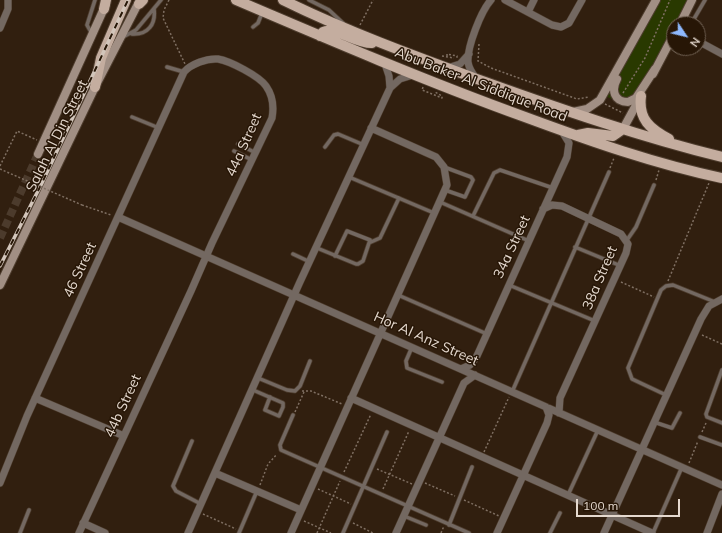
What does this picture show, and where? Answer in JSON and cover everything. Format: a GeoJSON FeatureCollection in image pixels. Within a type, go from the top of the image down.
{"type":"FeatureCollection","features":[{"type":"Feature","properties":{"kind":"main road"},"geometry":{"type":"LineString","coordinates":[[95,87],[101,58],[126,0]]}},
{"type":"Feature","properties":{"kind":"main road","name":"Abu Baker Al Siddique Road"},"geometry":{"type":"LineString","coordinates":[[236,0],[385,64],[576,136],[661,163],[717,177]]}},
{"type":"Feature","properties":{"kind":"main road","name":"Abu Baker Al Siddique Road"},"geometry":{"type":"LineString","coordinates":[[283,0],[378,42],[446,68],[623,129],[685,148],[722,157]]}},
{"type":"Feature","properties":{"kind":"main road"},"geometry":{"type":"LineString","coordinates":[[571,112],[587,109],[600,100],[656,0]]}},
{"type":"Feature","properties":{"kind":"main road"},"geometry":{"type":"LineString","coordinates":[[684,16],[692,0]]}},
{"type":"Feature","properties":{"kind":"main road","name":"Salah Al Din Street"},"geometry":{"type":"LineString","coordinates":[[0,285],[95,87],[141,1]]}},
{"type":"Feature","properties":{"kind":"main road","name":"Salah Al Din Street"},"geometry":{"type":"LineString","coordinates":[[38,154],[106,3]]}},
{"type":"Feature","properties":{"kind":"main road"},"geometry":{"type":"LineString","coordinates":[[647,17],[636,46],[614,86],[614,94],[619,101],[632,101],[655,69]]}},
{"type":"Feature","properties":{"kind":"main road"},"geometry":{"type":"LineString","coordinates":[[320,36],[323,32],[330,30],[359,42],[378,42]]}},
{"type":"Feature","properties":{"kind":"main road"},"geometry":{"type":"LineString","coordinates":[[576,136],[588,133],[613,136],[623,129],[666,49]]}},
{"type":"Feature","properties":{"kind":"main road"},"geometry":{"type":"LineString","coordinates":[[641,96],[641,112],[649,126],[685,148]]}},
{"type":"Feature","properties":{"kind":"street"},"geometry":{"type":"LineString","coordinates":[[0,28],[8,9],[8,0]]}},
{"type":"Feature","properties":{"kind":"street"},"geometry":{"type":"LineString","coordinates":[[477,79],[469,67],[469,53],[483,12],[484,0]]}},
{"type":"Feature","properties":{"kind":"street"},"geometry":{"type":"LineString","coordinates":[[483,12],[491,0]]}},
{"type":"Feature","properties":{"kind":"street"},"geometry":{"type":"LineString","coordinates":[[507,0],[556,27],[565,26],[582,0]]}},
{"type":"Feature","properties":{"kind":"street"},"geometry":{"type":"LineString","coordinates":[[528,12],[534,0]]}},
{"type":"Feature","properties":{"kind":"street"},"geometry":{"type":"LineString","coordinates":[[706,45],[722,54]]}},
{"type":"Feature","properties":{"kind":"street"},"geometry":{"type":"LineString","coordinates":[[446,68],[460,64],[469,53]]}},
{"type":"Feature","properties":{"kind":"street","name":"44a Street"},"geometry":{"type":"LineString","coordinates":[[186,71],[207,60],[221,60],[252,75],[266,86],[272,101],[273,114],[219,229],[208,257]]}},
{"type":"Feature","properties":{"kind":"street"},"geometry":{"type":"LineString","coordinates":[[385,64],[389,76],[390,88]]}},
{"type":"Feature","properties":{"kind":"street","name":"46 Street"},"geometry":{"type":"LineString","coordinates":[[0,483],[35,398],[186,71]]}},
{"type":"Feature","properties":{"kind":"street"},"geometry":{"type":"LineString","coordinates":[[188,533],[390,88],[400,79],[413,75]]}},
{"type":"Feature","properties":{"kind":"street"},"geometry":{"type":"LineString","coordinates":[[291,533],[364,367],[381,333],[445,190],[447,179],[444,167],[436,157],[371,128]]}},
{"type":"Feature","properties":{"kind":"street","name":"34a Street"},"geometry":{"type":"LineString","coordinates":[[461,369],[474,362],[569,150],[569,143],[561,130]]}},
{"type":"Feature","properties":{"kind":"street","name":"38a Street"},"geometry":{"type":"LineString","coordinates":[[543,209],[547,206],[557,205],[588,218],[621,234],[627,240],[628,249],[560,398],[559,413]]}},
{"type":"Feature","properties":{"kind":"street","name":"Hor Al Anz Street"},"geometry":{"type":"LineString","coordinates":[[118,217],[722,485]]}},
{"type":"Feature","properties":{"kind":"street","name":"44b Street"},"geometry":{"type":"LineString","coordinates":[[79,533],[208,257]]}},
{"type":"Feature","properties":{"kind":"street"},"geometry":{"type":"LineString","coordinates":[[604,533],[694,332],[704,312],[718,301]]}},
{"type":"Feature","properties":{"kind":"street"},"geometry":{"type":"LineString","coordinates":[[396,533],[464,383],[475,375]]}},
{"type":"Feature","properties":{"kind":"street"},"geometry":{"type":"LineString","coordinates":[[35,398],[124,436]]}},
{"type":"Feature","properties":{"kind":"street"},"geometry":{"type":"LineString","coordinates":[[351,398],[653,533]]}},
{"type":"Feature","properties":{"kind":"street"},"geometry":{"type":"LineString","coordinates":[[497,533],[548,423],[549,415],[546,407]]}},
{"type":"Feature","properties":{"kind":"street"},"geometry":{"type":"LineString","coordinates":[[215,473],[301,510]]}},
{"type":"Feature","properties":{"kind":"street"},"geometry":{"type":"LineString","coordinates":[[707,533],[722,494]]}},
{"type":"Feature","properties":{"kind":"street"},"geometry":{"type":"LineString","coordinates":[[717,510],[722,502]]}},
{"type":"Feature","properties":{"kind":"street"},"geometry":{"type":"LineString","coordinates":[[83,523],[105,533]]}},
{"type":"Feature","properties":{"kind":"lane"},"geometry":{"type":"LineString","coordinates":[[93,34],[90,32],[87,25],[96,0]]}},
{"type":"Feature","properties":{"kind":"lane"},"geometry":{"type":"LineString","coordinates":[[132,34],[160,0]]}},
{"type":"Feature","properties":{"kind":"lane"},"geometry":{"type":"LineString","coordinates":[[310,0],[336,16],[352,31]]}},
{"type":"Feature","properties":{"kind":"lane"},"geometry":{"type":"LineString","coordinates":[[696,16],[705,0]]}},
{"type":"Feature","properties":{"kind":"lane"},"geometry":{"type":"LineString","coordinates":[[120,39],[132,34],[143,33],[148,30],[154,20],[154,9]]}},
{"type":"Feature","properties":{"kind":"lane"},"geometry":{"type":"LineString","coordinates":[[253,27],[258,23],[263,11]]}},
{"type":"Feature","properties":{"kind":"lane"},"geometry":{"type":"LineString","coordinates":[[167,67],[186,71]]}},
{"type":"Feature","properties":{"kind":"lane"},"geometry":{"type":"LineString","coordinates":[[132,117],[159,128]]}},
{"type":"Feature","properties":{"kind":"lane"},"geometry":{"type":"LineString","coordinates":[[325,147],[334,136],[338,134],[364,145]]}},
{"type":"Feature","properties":{"kind":"lane"},"geometry":{"type":"LineString","coordinates":[[238,144],[256,153]]}},
{"type":"Feature","properties":{"kind":"lane"},"geometry":{"type":"LineString","coordinates":[[234,151],[252,160]]}},
{"type":"Feature","properties":{"kind":"lane"},"geometry":{"type":"LineString","coordinates":[[444,167],[471,177],[473,180],[465,197],[445,190]]}},
{"type":"Feature","properties":{"kind":"lane"},"geometry":{"type":"LineString","coordinates":[[473,216],[496,171],[503,171],[553,188]]}},
{"type":"Feature","properties":{"kind":"lane"},"geometry":{"type":"LineString","coordinates":[[512,392],[609,172]]}},
{"type":"Feature","properties":{"kind":"lane"},"geometry":{"type":"LineString","coordinates":[[349,177],[434,214]]}},
{"type":"Feature","properties":{"kind":"lane"},"geometry":{"type":"LineString","coordinates":[[627,240],[636,227],[654,185]]}},
{"type":"Feature","properties":{"kind":"lane"},"geometry":{"type":"LineString","coordinates":[[317,248],[335,256],[360,264],[371,242],[380,238],[399,198]]}},
{"type":"Feature","properties":{"kind":"lane"},"geometry":{"type":"LineString","coordinates":[[440,202],[529,241]]}},
{"type":"Feature","properties":{"kind":"lane"},"geometry":{"type":"LineString","coordinates":[[335,256],[347,231],[367,238],[371,242]]}},
{"type":"Feature","properties":{"kind":"lane"},"geometry":{"type":"LineString","coordinates":[[575,247],[621,266]]}},
{"type":"Feature","properties":{"kind":"lane"},"geometry":{"type":"LineString","coordinates":[[293,254],[310,264]]}},
{"type":"Feature","properties":{"kind":"lane"},"geometry":{"type":"LineString","coordinates":[[509,284],[596,321]]}},
{"type":"Feature","properties":{"kind":"lane"},"geometry":{"type":"LineString","coordinates":[[666,394],[632,379],[628,368],[661,290],[666,286],[676,286],[718,301]]}},
{"type":"Feature","properties":{"kind":"lane"},"geometry":{"type":"LineString","coordinates":[[397,295],[487,334]]}},
{"type":"Feature","properties":{"kind":"lane"},"geometry":{"type":"LineString","coordinates":[[412,347],[405,364],[407,368],[442,382]]}},
{"type":"Feature","properties":{"kind":"lane"},"geometry":{"type":"LineString","coordinates":[[258,378],[287,390],[291,391],[298,389],[310,361]]}},
{"type":"Feature","properties":{"kind":"lane"},"geometry":{"type":"LineString","coordinates":[[722,370],[706,412],[709,418],[722,423]]}},
{"type":"Feature","properties":{"kind":"lane"},"geometry":{"type":"LineString","coordinates":[[253,390],[270,397],[283,404],[279,416],[265,410],[270,397]]}},
{"type":"Feature","properties":{"kind":"lane"},"geometry":{"type":"LineString","coordinates":[[654,423],[672,428],[680,413]]}},
{"type":"Feature","properties":{"kind":"lane"},"geometry":{"type":"LineString","coordinates":[[294,415],[280,449],[342,478],[469,533]]}},
{"type":"Feature","properties":{"kind":"lane"},"geometry":{"type":"LineString","coordinates":[[568,495],[598,430]]}},
{"type":"Feature","properties":{"kind":"lane"},"geometry":{"type":"LineString","coordinates":[[342,533],[387,432]]}},
{"type":"Feature","properties":{"kind":"lane"},"geometry":{"type":"LineString","coordinates":[[700,437],[722,446]]}},
{"type":"Feature","properties":{"kind":"lane"},"geometry":{"type":"LineString","coordinates":[[192,441],[173,486],[176,491],[201,504]]}},
{"type":"Feature","properties":{"kind":"lane"},"geometry":{"type":"LineString","coordinates":[[450,525],[472,467]]}},
{"type":"Feature","properties":{"kind":"lane"},"geometry":{"type":"LineString","coordinates":[[653,533],[684,468]]}},
{"type":"Feature","properties":{"kind":"lane"},"geometry":{"type":"LineString","coordinates":[[240,532],[257,491]]}},
{"type":"Feature","properties":{"kind":"lane"},"geometry":{"type":"LineString","coordinates":[[20,533],[29,510]]}},
{"type":"Feature","properties":{"kind":"lane"},"geometry":{"type":"LineString","coordinates":[[550,533],[560,513]]}},
{"type":"Feature","properties":{"kind":"lane"},"geometry":{"type":"LineString","coordinates":[[404,516],[426,525]]}},
{"type":"Feature","properties":{"kind":"path"},"geometry":{"type":"LineString","coordinates":[[169,0],[164,10],[163,18],[186,71]]}},
{"type":"Feature","properties":{"kind":"path"},"geometry":{"type":"LineString","coordinates":[[352,31],[373,0]]}},
{"type":"Feature","properties":{"kind":"path"},"geometry":{"type":"LineString","coordinates":[[618,110],[619,101],[645,58],[670,0]]}},
{"type":"Feature","properties":{"kind":"path"},"geometry":{"type":"LineString","coordinates":[[475,36],[478,61],[491,68],[577,99],[587,99],[593,95],[606,105],[630,116]]}},
{"type":"Feature","properties":{"kind":"path"},"geometry":{"type":"LineString","coordinates":[[447,56],[447,54],[458,57],[442,56],[442,58],[454,61],[462,57]]}},
{"type":"Feature","properties":{"kind":"path"},"geometry":{"type":"LineString","coordinates":[[417,85],[423,87],[422,90],[443,98],[435,92]]}},
{"type":"Feature","properties":{"kind":"path"},"geometry":{"type":"LineString","coordinates":[[44,142],[18,131],[0,167],[82,205],[99,212],[118,217]]}},
{"type":"Feature","properties":{"kind":"path"},"geometry":{"type":"LineString","coordinates":[[609,172],[613,157],[620,159]]}},
{"type":"Feature","properties":{"kind":"path"},"geometry":{"type":"LineString","coordinates":[[654,185],[661,163]]}},
{"type":"Feature","properties":{"kind":"path"},"geometry":{"type":"LineString","coordinates":[[666,286],[717,177]]}},
{"type":"Feature","properties":{"kind":"path"},"geometry":{"type":"LineString","coordinates":[[614,280],[657,299]]}},
{"type":"Feature","properties":{"kind":"path"},"geometry":{"type":"LineString","coordinates":[[694,332],[722,344]]}},
{"type":"Feature","properties":{"kind":"path"},"geometry":{"type":"LineString","coordinates":[[298,389],[304,392],[311,391],[347,406]]}},
{"type":"Feature","properties":{"kind":"path"},"geometry":{"type":"LineString","coordinates":[[294,415],[304,392]]}},
{"type":"Feature","properties":{"kind":"path"},"geometry":{"type":"LineString","coordinates":[[482,457],[512,392]]}},
{"type":"Feature","properties":{"kind":"path"},"geometry":{"type":"LineString","coordinates":[[317,533],[374,408]]}},
{"type":"Feature","properties":{"kind":"path"},"geometry":{"type":"LineString","coordinates":[[684,468],[709,418]]}},
{"type":"Feature","properties":{"kind":"path"},"geometry":{"type":"LineString","coordinates":[[381,494],[412,426]]}},
{"type":"Feature","properties":{"kind":"path"},"geometry":{"type":"LineString","coordinates":[[257,491],[268,464],[280,449]]}},
{"type":"Feature","properties":{"kind":"path"},"geometry":{"type":"LineString","coordinates":[[372,467],[417,486]]}},
{"type":"Feature","properties":{"kind":"path"},"geometry":{"type":"LineString","coordinates":[[311,486],[355,505]]}},
{"type":"Feature","properties":{"kind":"path"},"geometry":{"type":"LineString","coordinates":[[198,512],[240,532]]}},
{"type":"Feature","properties":{"kind":"path"},"geometry":{"type":"LineString","coordinates":[[297,518],[331,533]]}},
{"type":"Feature","properties":{"kind":"path"},"geometry":{"type":"LineString","coordinates":[[348,521],[373,533]]}},
{"type":"Feature","properties":{"kind":"green space"},"geometry":{"type":"Polygon","coordinates":[[[659,0],[691,0],[682,16],[666,16],[666,46],[633,107],[607,97],[659,0]]]}},
{"type":"Feature","properties":{"kind":"tunnel"},"geometry":{"type":"LineString","coordinates":[[0,238],[38,154]]}},
{"type":"Feature","properties":{"kind":"railway"},"geometry":{"type":"LineString","coordinates":[[0,266],[42,183],[128,0]]}}]}
